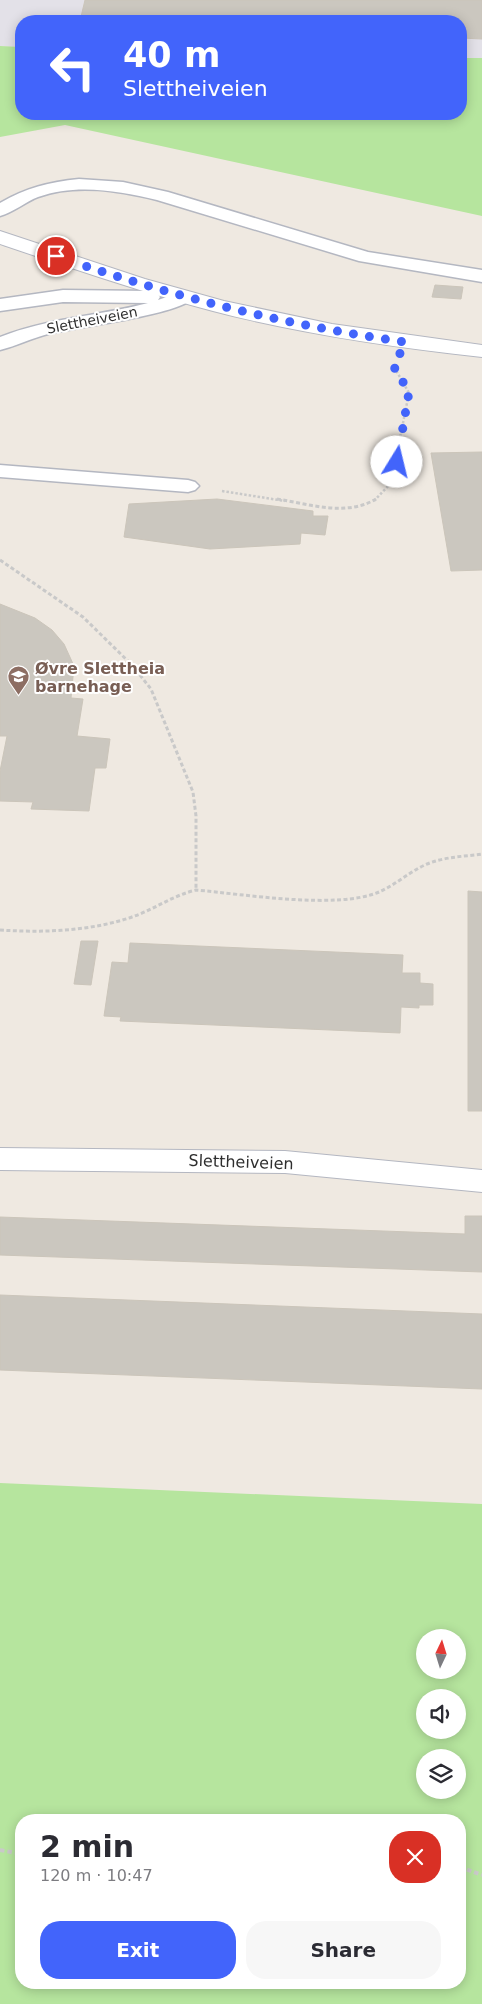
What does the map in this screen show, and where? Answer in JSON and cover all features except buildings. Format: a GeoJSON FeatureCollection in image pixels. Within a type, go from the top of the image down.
{"type":"FeatureCollection","features":[{"type":"Feature","properties":{"kind":"street","name":"Slettheiveien"},"geometry":{"type":"LineString","coordinates":[[0,237],[184,297],[263,317],[405,342],[482,350]]}},
{"type":"Feature","properties":{"kind":"street","name":"Slettheiveien"},"geometry":{"type":"LineString","coordinates":[[0,1159],[286,1162],[482,1181]]}},
{"type":"Feature","properties":{"kind":"lane"},"geometry":{"type":"LineString","coordinates":[[0,210],[29,194],[55,187],[79,184],[123,187],[162,196],[366,258],[482,276]]}},
{"type":"Feature","properties":{"kind":"lane","name":"Slettheiveien"},"geometry":{"type":"LineString","coordinates":[[0,305],[23,300],[63,296],[184,297]]}},
{"type":"Feature","properties":{"kind":"lane","name":"Slettheiveien"},"geometry":{"type":"LineString","coordinates":[[0,344],[70,323],[164,305],[184,297]]}},
{"type":"Feature","properties":{"kind":"lane"},"geometry":{"type":"LineString","coordinates":[[0,471],[188,486]]}},
{"type":"Feature","properties":{"kind":"path"},"geometry":{"type":"LineString","coordinates":[[231,492],[340,509],[358,509],[384,495],[391,483],[397,462],[409,392],[394,367],[405,342]]}},
{"type":"Feature","properties":{"kind":"path"},"geometry":{"type":"LineString","coordinates":[[0,560],[83,617],[132,665],[150,689],[193,792],[196,816],[196,890]]}},
{"type":"Feature","properties":{"kind":"path"},"geometry":{"type":"LineString","coordinates":[[0,930],[31,932],[101,926],[140,914],[176,895],[196,890],[316,900],[348,899],[379,892],[420,867],[439,859],[482,854]]}},
{"type":"Feature","properties":{"kind":"path"},"geometry":{"type":"LineString","coordinates":[[0,1850],[15,1853]]}},
{"type":"Feature","properties":{"kind":"path"},"geometry":{"type":"LineString","coordinates":[[466,1869],[482,1875]]}},
{"type":"Feature","properties":{"kind":"shaded area"},"geometry":{"type":"Polygon","coordinates":[[[0,0],[482,0],[482,58],[467,58],[467,15],[15,15],[15,47],[0,46],[0,0]]]}},
{"type":"Feature","properties":{"kind":"green space"},"geometry":{"type":"Polygon","coordinates":[[[0,46],[15,47],[15,120],[467,120],[467,58],[482,58],[482,216],[65,125],[0,137],[0,46]]]}},
{"type":"Feature","properties":{"kind":"green space"},"geometry":{"type":"Polygon","coordinates":[[[0,1483],[482,1504],[482,2004],[0,2004],[0,1483]]]}},
{"type":"Feature","properties":{"kind":"place","name":"Øvre Slettheia barnehage"},"geometry":{"type":"Point","coordinates":[19,696]}},
{"type":"Feature","properties":{"kind":"route"},"geometry":{"type":"LineString","coordinates":[[56,256],[143,285],[255,315],[405,342],[394,367],[409,392],[397,462]]}}]}
